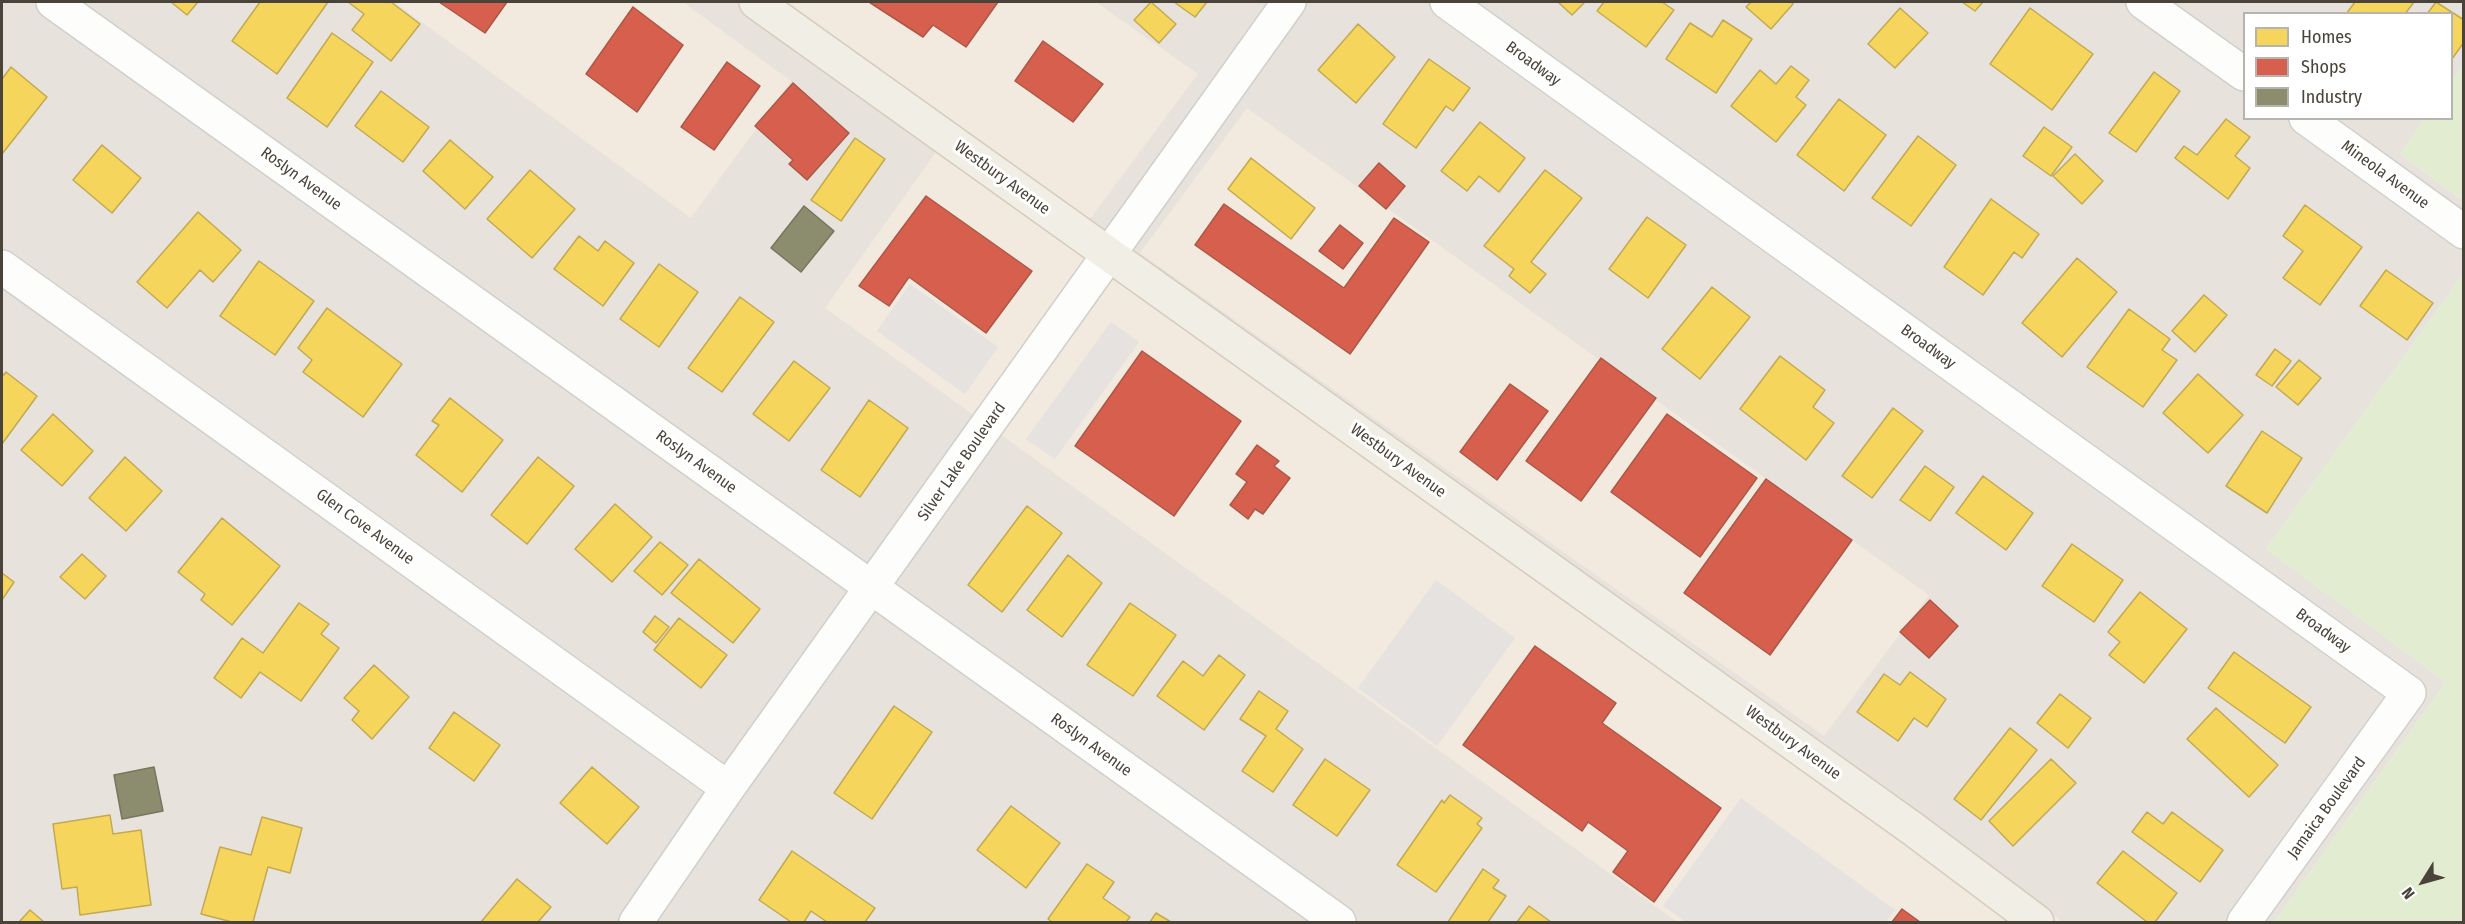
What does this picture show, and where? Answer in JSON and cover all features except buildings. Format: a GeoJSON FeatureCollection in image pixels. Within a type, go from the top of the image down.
{"type":"FeatureCollection","features":[{"type":"Feature","properties":{"kind":"main road","name":"Westbury Avenue"},"geometry":{"type":"LineString","coordinates":[[756,2],[1913,829],[2037,922]]}},
{"type":"Feature","properties":{"kind":"street","name":"Roslyn Avenue"},"geometry":{"type":"LineString","coordinates":[[53,2],[1339,922]]}},
{"type":"Feature","properties":{"kind":"street","name":"Silver Lake Boulevard"},"geometry":{"type":"LineString","coordinates":[[636,922],[728,788],[1289,2]]}},
{"type":"Feature","properties":{"kind":"street","name":"Broadway"},"geometry":{"type":"LineString","coordinates":[[1447,2],[2409,693]]}},
{"type":"Feature","properties":{"kind":"street"},"geometry":{"type":"LineString","coordinates":[[2143,2],[2243,73]]}},
{"type":"Feature","properties":{"kind":"street","name":"Mineola Avenue"},"geometry":{"type":"LineString","coordinates":[[2309,120],[2463,232]]}},
{"type":"Feature","properties":{"kind":"street","name":"Glen Cove Avenue"},"geometry":{"type":"LineString","coordinates":[[2,267],[728,788]]}},
{"type":"Feature","properties":{"kind":"street","name":"Jamaica Boulevard"},"geometry":{"type":"LineString","coordinates":[[2244,922],[2409,693]]}},
{"type":"Feature","properties":{"kind":"shaded area"},"geometry":{"type":"Polygon","coordinates":[[[2,2],[2463,2],[2463,64],[2453,79],[2453,12],[2243,12],[2243,120],[2424,120],[2400,154],[2464,201],[2463,274],[2266,549],[2446,682],[2274,922],[2,922],[2,2]]]}},
{"type":"Feature","properties":{"kind":"shaded area"},"geometry":{"type":"Polygon","coordinates":[[[394,2],[683,2],[791,81],[691,218],[394,2]]]}},
{"type":"Feature","properties":{"kind":"shaded area"},"geometry":{"type":"Polygon","coordinates":[[[787,2],[1096,2],[1198,74],[1090,219],[787,2]]]}},
{"type":"Feature","properties":{"kind":"shaded area"},"geometry":{"type":"Polygon","coordinates":[[[1247,108],[1929,595],[1824,736],[1140,253],[1247,108]]]}},
{"type":"Feature","properties":{"kind":"shaded area"},"geometry":{"type":"Polygon","coordinates":[[[943,142],[2063,922],[1677,922],[825,308],[943,142]]]}},
{"type":"Feature","properties":{"kind":"shaded area"},"geometry":{"type":"Polygon","coordinates":[[[910,284],[998,347],[965,394],[877,331],[910,284]]]}},
{"type":"Feature","properties":{"kind":"shaded area"},"geometry":{"type":"Polygon","coordinates":[[[1111,322],[1139,342],[1055,459],[1026,439],[1111,322]]]}},
{"type":"Feature","properties":{"kind":"shaded area"},"geometry":{"type":"Polygon","coordinates":[[[1436,580],[1515,638],[1437,746],[1358,688],[1436,580]]]}},
{"type":"Feature","properties":{"kind":"shaded area"},"geometry":{"type":"Polygon","coordinates":[[[1741,798],[1895,910],[1886,922],[1686,922],[1663,906],[1741,798]]]}},
{"type":"Feature","properties":{"kind":"green space"},"geometry":{"type":"Polygon","coordinates":[[[2463,64],[2463,200],[2400,154],[2424,120],[2453,120],[2453,79],[2463,64]]]}},
{"type":"Feature","properties":{"kind":"green space"},"geometry":{"type":"Polygon","coordinates":[[[2463,274],[2463,922],[2274,922],[2446,682],[2266,549],[2463,274]]]}}]}
